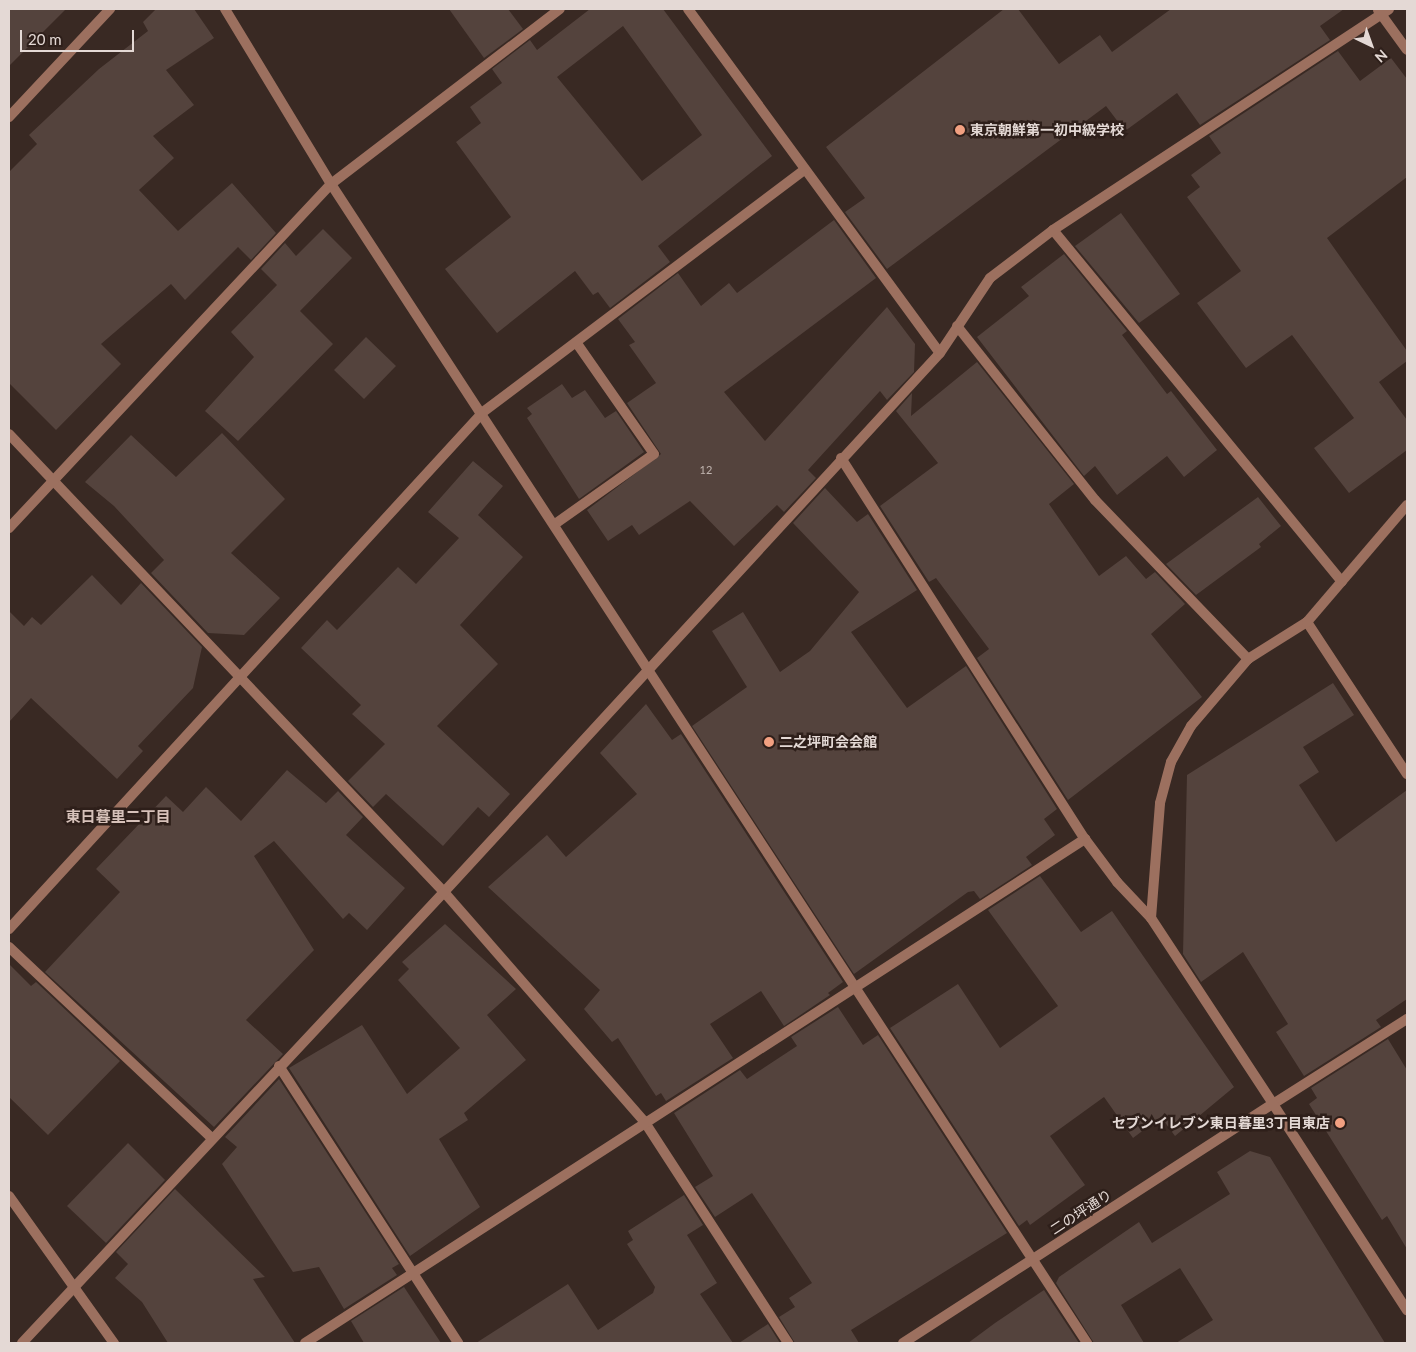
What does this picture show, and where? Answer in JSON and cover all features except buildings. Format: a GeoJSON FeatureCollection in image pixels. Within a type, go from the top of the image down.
{"type":"FeatureCollection","features":[{"type":"Feature","properties":{"kind":"street"},"geometry":{"type":"LineString","coordinates":[[9,118],[110,9]]}},
{"type":"Feature","properties":{"kind":"street"},"geometry":{"type":"LineString","coordinates":[[224,9],[331,184],[483,412],[1087,1343]]}},
{"type":"Feature","properties":{"kind":"street"},"geometry":{"type":"LineString","coordinates":[[9,528],[331,184],[560,9]]}},
{"type":"Feature","properties":{"kind":"street"},"geometry":{"type":"LineString","coordinates":[[688,9],[940,353]]}},
{"type":"Feature","properties":{"kind":"street"},"geometry":{"type":"LineString","coordinates":[[22,1343],[278,1066],[444,892],[841,458],[940,353],[990,278],[1053,230],[1382,10],[1407,50]]}},
{"type":"Feature","properties":{"kind":"street"},"geometry":{"type":"LineString","coordinates":[[9,929],[483,412],[805,170]]}},
{"type":"Feature","properties":{"kind":"street"},"geometry":{"type":"LineString","coordinates":[[1053,230],[1342,582]]}},
{"type":"Feature","properties":{"kind":"street"},"geometry":{"type":"LineString","coordinates":[[957,326],[1095,500],[1248,659]]}},
{"type":"Feature","properties":{"kind":"street"},"geometry":{"type":"LineString","coordinates":[[555,524],[654,454],[576,342]]}},
{"type":"Feature","properties":{"kind":"street"},"geometry":{"type":"LineString","coordinates":[[9,434],[51,482],[444,892],[644,1121],[788,1343]]}},
{"type":"Feature","properties":{"kind":"street"},"geometry":{"type":"LineString","coordinates":[[841,458],[1085,839],[1117,882],[1151,918],[1407,1310]]}},
{"type":"Feature","properties":{"kind":"street"},"geometry":{"type":"LineString","coordinates":[[1151,918],[1160,802],[1171,762],[1191,726],[1248,659],[1307,622],[1407,505]]}},
{"type":"Feature","properties":{"kind":"street"},"geometry":{"type":"LineString","coordinates":[[1307,622],[1407,774]]}},
{"type":"Feature","properties":{"kind":"street"},"geometry":{"type":"LineString","coordinates":[[305,1343],[644,1121],[857,988],[1085,839]]}},
{"type":"Feature","properties":{"kind":"street"},"geometry":{"type":"LineString","coordinates":[[9,947],[212,1138]]}},
{"type":"Feature","properties":{"kind":"street","name":"二の坪通り"},"geometry":{"type":"LineString","coordinates":[[903,1343],[1407,1019]]}},
{"type":"Feature","properties":{"kind":"street"},"geometry":{"type":"LineString","coordinates":[[278,1066],[458,1343]]}},
{"type":"Feature","properties":{"kind":"street"},"geometry":{"type":"LineString","coordinates":[[9,1196],[75,1285],[114,1343]]}},
{"type":"Feature","properties":{"kind":"place","name":"東京朝鮮第一初中級学校"},"geometry":{"type":"Point","coordinates":[960,130]}},
{"type":"Feature","properties":{"kind":"place","name":"二之坪町会会館"},"geometry":{"type":"Point","coordinates":[769,742]}},
{"type":"Feature","properties":{"kind":"place","name":"セブンイレブン東日暮里3丁目東店"},"geometry":{"type":"Point","coordinates":[1340,1123]}},
{"type":"Feature","properties":{"kind":"district","name":"東日暮里二丁目"},"geometry":{"type":"Point","coordinates":[118,817]}}]}
